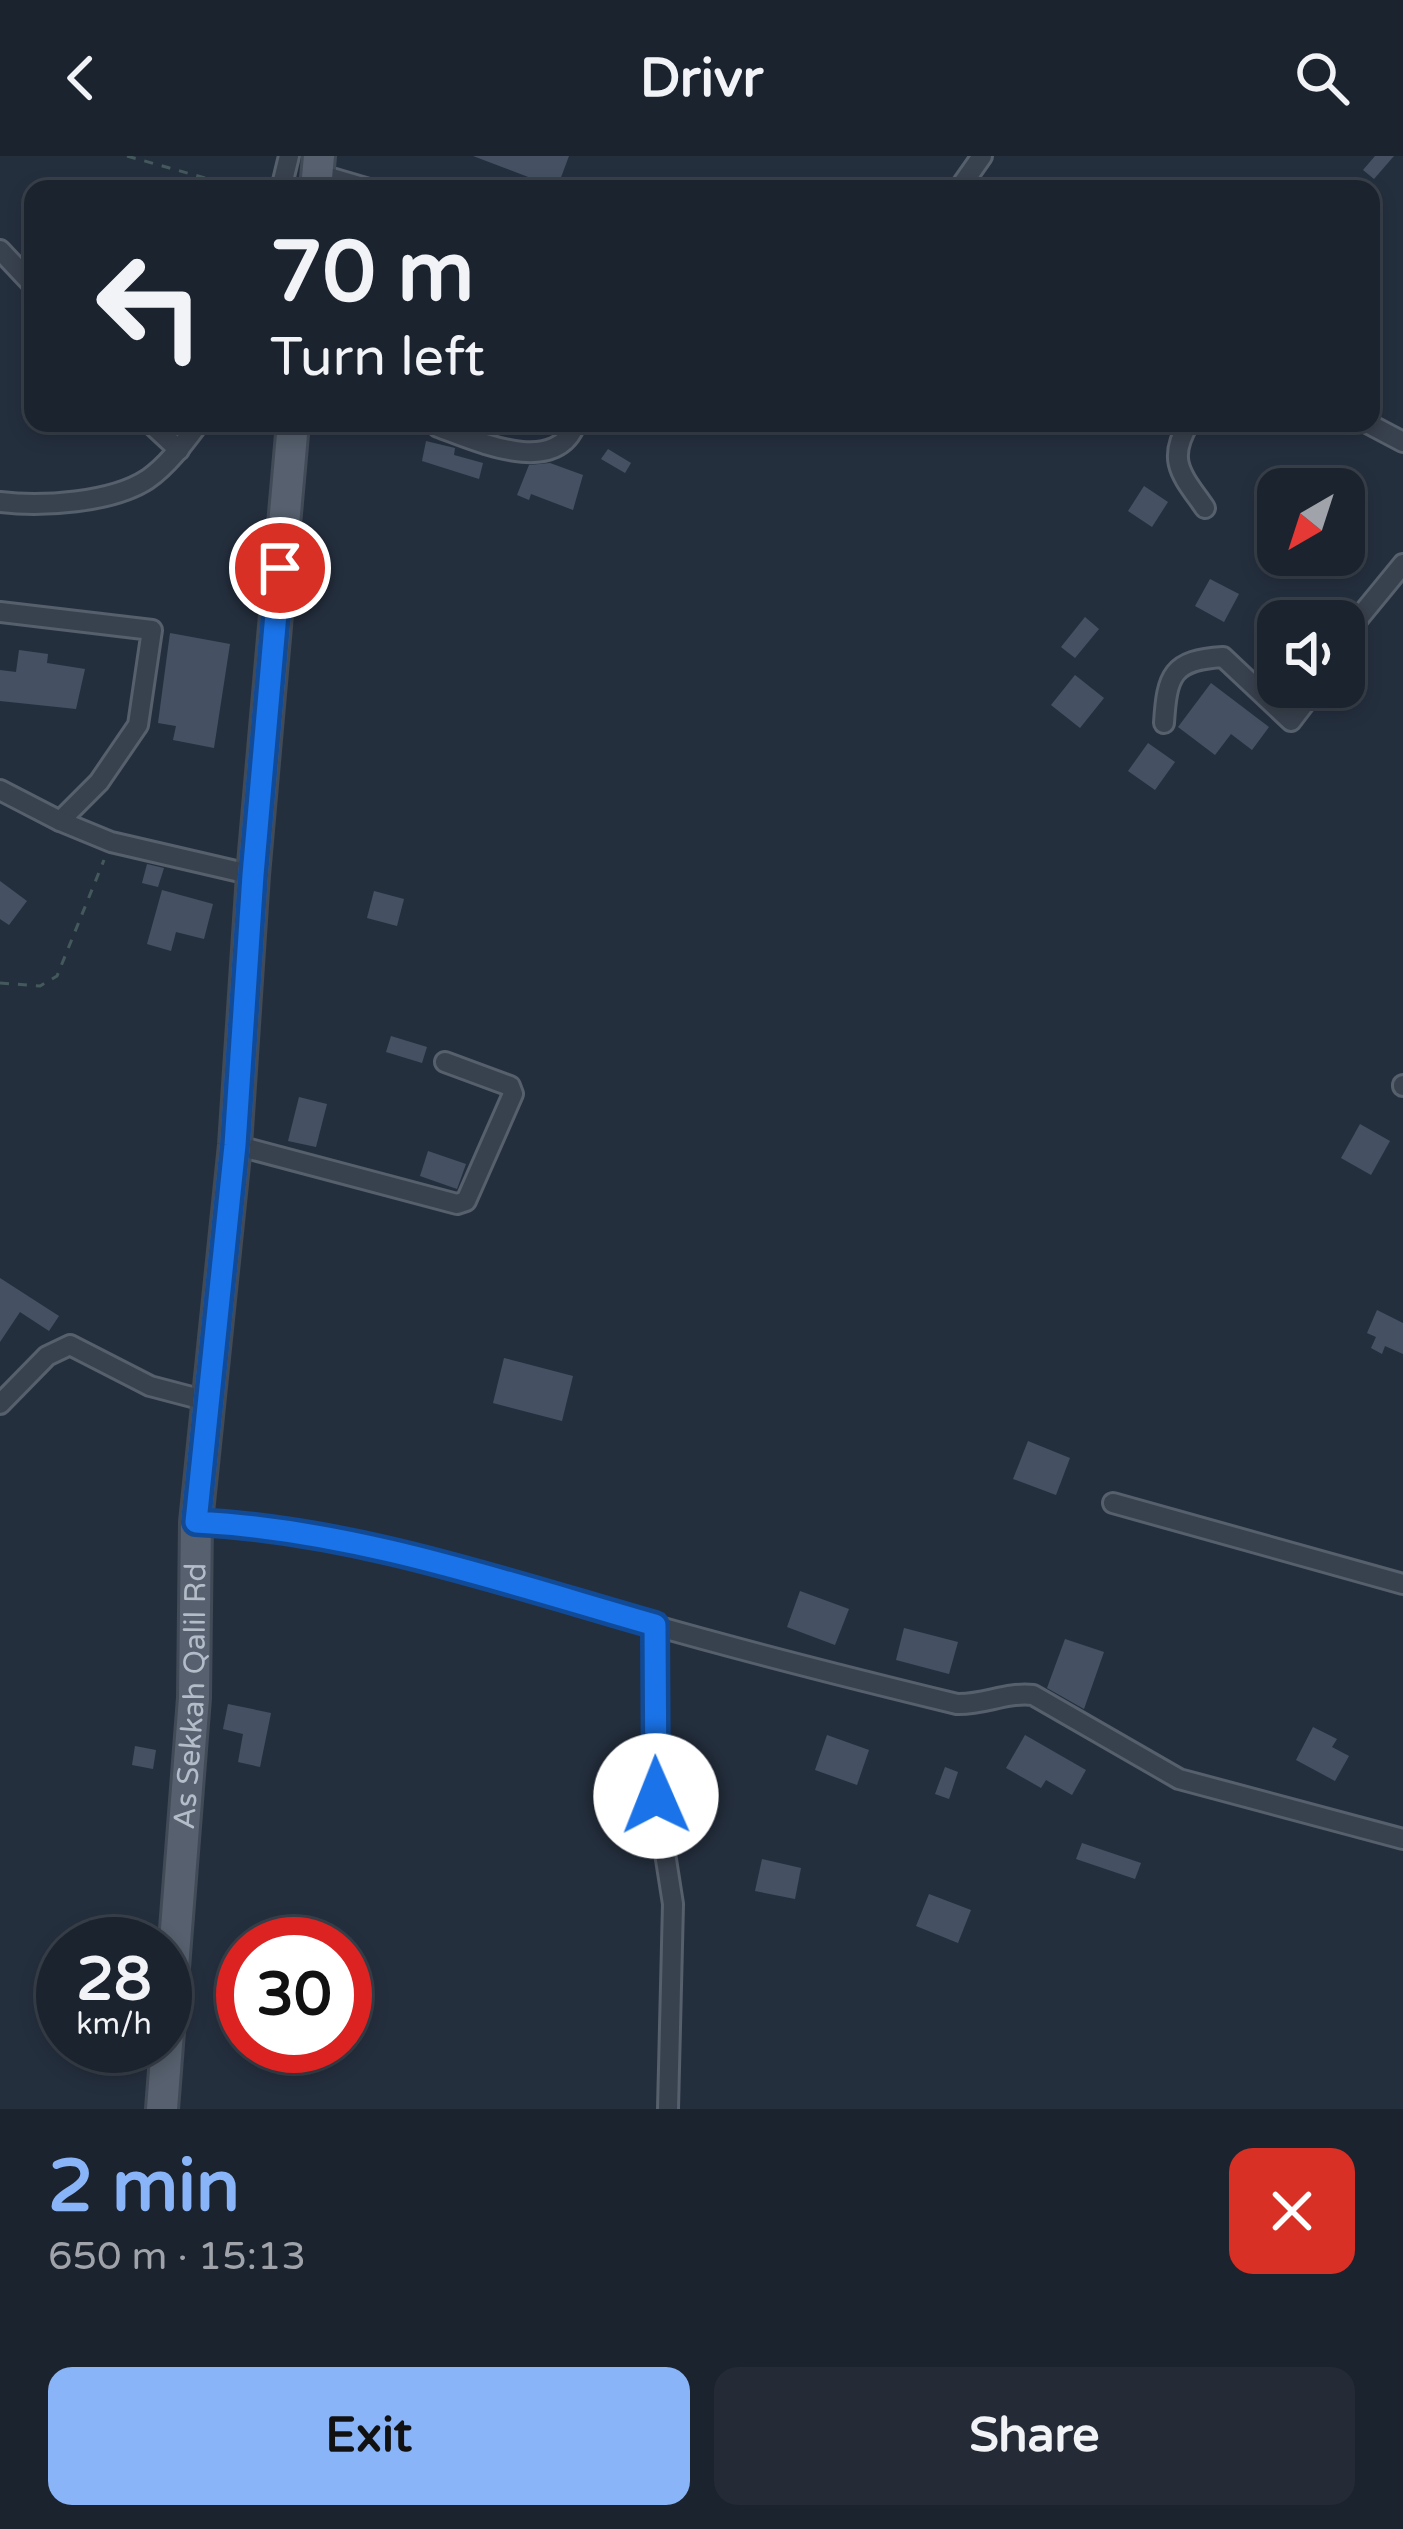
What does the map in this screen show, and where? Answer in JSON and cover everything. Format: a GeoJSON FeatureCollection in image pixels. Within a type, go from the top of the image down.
{"type":"FeatureCollection","features":[{"type":"Feature","properties":{"kind":"main road","name":"As Sekkah Qalil Rd"},"geometry":{"type":"LineString","coordinates":[[162,2109],[194,1698],[196,1522],[235,1145],[253,875],[292,432]]}},
{"type":"Feature","properties":{"kind":"street"},"geometry":{"type":"LineString","coordinates":[[0,250],[24,275]]}},
{"type":"Feature","properties":{"kind":"street"},"geometry":{"type":"LineString","coordinates":[[160,432],[179,449]]}},
{"type":"Feature","properties":{"kind":"street"},"geometry":{"type":"LineString","coordinates":[[0,502],[41,506],[115,492],[147,479],[192,432]]}},
{"type":"Feature","properties":{"kind":"street"},"geometry":{"type":"LineString","coordinates":[[454,432],[518,452],[559,447],[573,432]]}},
{"type":"Feature","properties":{"kind":"street"},"geometry":{"type":"LineString","coordinates":[[1184,432],[1176,461],[1205,508]]}},
{"type":"Feature","properties":{"kind":"street"},"geometry":{"type":"LineString","coordinates":[[1365,610],[1403,564]]}},
{"type":"Feature","properties":{"kind":"street"},"geometry":{"type":"LineString","coordinates":[[0,612],[152,630],[138,725],[99,782],[60,821]]}},
{"type":"Feature","properties":{"kind":"street"},"geometry":{"type":"LineString","coordinates":[[1165,723],[1166,690],[1175,669],[1197,658],[1223,657],[1257,689]]}},
{"type":"Feature","properties":{"kind":"street"},"geometry":{"type":"LineString","coordinates":[[1277,708],[1291,721],[1301,708]]}},
{"type":"Feature","properties":{"kind":"street"},"geometry":{"type":"LineString","coordinates":[[0,790],[111,842],[253,875]]}},
{"type":"Feature","properties":{"kind":"street"},"geometry":{"type":"LineString","coordinates":[[235,1145],[457,1204],[466,1201],[514,1094],[510,1085],[445,1062]]}},
{"type":"Feature","properties":{"kind":"street"},"geometry":{"type":"LineString","coordinates":[[0,1404],[47,1356],[70,1346],[150,1386],[207,1401]]}},
{"type":"Feature","properties":{"kind":"street"},"geometry":{"type":"LineString","coordinates":[[1113,1503],[1403,1583]]}},
{"type":"Feature","properties":{"kind":"street"},"geometry":{"type":"LineString","coordinates":[[196,1522],[323,1537],[412,1556],[558,1594],[772,1660],[958,1704],[1033,1695],[1179,1779],[1403,1839]]}},
{"type":"Feature","properties":{"kind":"street"},"geometry":{"type":"LineString","coordinates":[[655,1625],[656,1796],[674,1904],[668,2109]]}},
{"type":"Feature","properties":{"kind":"path"},"geometry":{"type":"LineString","coordinates":[[127,156],[212,180]]}},
{"type":"Feature","properties":{"kind":"path"},"geometry":{"type":"LineString","coordinates":[[0,983],[40,986],[57,976],[111,842]]}},
{"type":"Feature","properties":{"kind":"building"},"geometry":{"type":"Polygon","coordinates":[[[473,156],[569,156],[560,180],[536,180],[473,156]]]}},
{"type":"Feature","properties":{"kind":"building"},"geometry":{"type":"Polygon","coordinates":[[[1375,156],[1394,156],[1374,179],[1363,170],[1375,156]]]}},
{"type":"Feature","properties":{"kind":"building"},"geometry":{"type":"Polygon","coordinates":[[[426,441],[455,448],[454,455],[483,463],[479,479],[422,461],[426,441]]]}},
{"type":"Feature","properties":{"kind":"building"},"geometry":{"type":"Polygon","coordinates":[[[608,449],[631,463],[625,473],[601,459],[608,449]]]}},
{"type":"Feature","properties":{"kind":"building"},"geometry":{"type":"Polygon","coordinates":[[[550,463],[583,475],[573,510],[531,494],[529,500],[517,495],[529,465],[550,463]]]}},
{"type":"Feature","properties":{"kind":"building"},"geometry":{"type":"Polygon","coordinates":[[[1144,486],[1168,502],[1152,527],[1128,511],[1144,486]]]}},
{"type":"Feature","properties":{"kind":"building"},"geometry":{"type":"Polygon","coordinates":[[[1210,579],[1239,594],[1224,622],[1195,606],[1210,579]]]}},
{"type":"Feature","properties":{"kind":"building"},"geometry":{"type":"Polygon","coordinates":[[[1085,617],[1099,629],[1075,658],[1061,647],[1085,617]]]}},
{"type":"Feature","properties":{"kind":"building"},"geometry":{"type":"Polygon","coordinates":[[[170,633],[230,644],[214,748],[173,740],[176,726],[158,723],[170,633]]]}},
{"type":"Feature","properties":{"kind":"building"},"geometry":{"type":"Polygon","coordinates":[[[19,650],[48,654],[47,663],[85,669],[76,709],[0,701],[0,670],[16,672],[19,650]]]}},
{"type":"Feature","properties":{"kind":"building"},"geometry":{"type":"Polygon","coordinates":[[[1075,675],[1104,698],[1080,728],[1051,705],[1075,675]]]}},
{"type":"Feature","properties":{"kind":"building"},"geometry":{"type":"Polygon","coordinates":[[[1211,683],[1269,727],[1252,750],[1231,734],[1215,755],[1178,727],[1211,683]]]}},
{"type":"Feature","properties":{"kind":"building"},"geometry":{"type":"Polygon","coordinates":[[[1148,743],[1175,762],[1155,790],[1128,771],[1148,743]]]}},
{"type":"Feature","properties":{"kind":"building"},"geometry":{"type":"Polygon","coordinates":[[[147,864],[164,868],[158,887],[142,883],[147,864]]]}},
{"type":"Feature","properties":{"kind":"building"},"geometry":{"type":"Polygon","coordinates":[[[0,881],[27,901],[9,925],[0,919],[0,881]]]}},
{"type":"Feature","properties":{"kind":"building"},"geometry":{"type":"Polygon","coordinates":[[[162,890],[213,904],[204,939],[176,932],[171,951],[147,944],[162,890]]]}},
{"type":"Feature","properties":{"kind":"building"},"geometry":{"type":"Polygon","coordinates":[[[374,891],[404,899],[397,926],[367,918],[374,891]]]}},
{"type":"Feature","properties":{"kind":"building"},"geometry":{"type":"Polygon","coordinates":[[[391,1036],[427,1047],[422,1063],[386,1052],[391,1036]]]}},
{"type":"Feature","properties":{"kind":"building"},"geometry":{"type":"Polygon","coordinates":[[[299,1097],[327,1104],[316,1147],[288,1141],[299,1097]]]}},
{"type":"Feature","properties":{"kind":"building"},"geometry":{"type":"Polygon","coordinates":[[[1360,1124],[1390,1141],[1371,1175],[1341,1158],[1360,1124]]]}},
{"type":"Feature","properties":{"kind":"building"},"geometry":{"type":"Polygon","coordinates":[[[428,1151],[466,1164],[457,1189],[420,1176],[428,1151]]]}},
{"type":"Feature","properties":{"kind":"building"},"geometry":{"type":"Polygon","coordinates":[[[0,1278],[59,1316],[49,1331],[20,1312],[0,1342],[0,1278]]]}},
{"type":"Feature","properties":{"kind":"building"},"geometry":{"type":"Polygon","coordinates":[[[1377,1310],[1403,1323],[1403,1354],[1385,1346],[1382,1354],[1371,1348],[1376,1337],[1367,1333],[1377,1310]]]}},
{"type":"Feature","properties":{"kind":"building"},"geometry":{"type":"Polygon","coordinates":[[[504,1358],[573,1376],[562,1421],[493,1403],[504,1358]]]}},
{"type":"Feature","properties":{"kind":"building"},"geometry":{"type":"Polygon","coordinates":[[[1028,1441],[1070,1458],[1056,1495],[1013,1479],[1028,1441]]]}},
{"type":"Feature","properties":{"kind":"building"},"geometry":{"type":"Polygon","coordinates":[[[800,1591],[849,1609],[835,1645],[787,1627],[800,1591]]]}},
{"type":"Feature","properties":{"kind":"building"},"geometry":{"type":"Polygon","coordinates":[[[904,1628],[958,1642],[949,1674],[896,1660],[904,1628]]]}},
{"type":"Feature","properties":{"kind":"building"},"geometry":{"type":"Polygon","coordinates":[[[1065,1639],[1104,1652],[1084,1709],[1047,1688],[1065,1639]]]}},
{"type":"Feature","properties":{"kind":"building"},"geometry":{"type":"Polygon","coordinates":[[[228,1704],[271,1713],[260,1767],[238,1762],[243,1734],[223,1729],[228,1704]]]}},
{"type":"Feature","properties":{"kind":"building"},"geometry":{"type":"Polygon","coordinates":[[[1313,1727],[1337,1739],[1332,1747],[1349,1756],[1335,1781],[1296,1760],[1313,1727]]]}},
{"type":"Feature","properties":{"kind":"building"},"geometry":{"type":"Polygon","coordinates":[[[827,1735],[869,1750],[857,1785],[815,1770],[827,1735]]]}},
{"type":"Feature","properties":{"kind":"building"},"geometry":{"type":"Polygon","coordinates":[[[1025,1735],[1086,1770],[1072,1795],[1046,1780],[1041,1788],[1006,1768],[1025,1735]]]}},
{"type":"Feature","properties":{"kind":"building"},"geometry":{"type":"Polygon","coordinates":[[[135,1746],[156,1750],[153,1769],[132,1765],[135,1746]]]}},
{"type":"Feature","properties":{"kind":"building"},"geometry":{"type":"Polygon","coordinates":[[[945,1767],[958,1772],[949,1799],[935,1794],[945,1767]]]}},
{"type":"Feature","properties":{"kind":"building"},"geometry":{"type":"Polygon","coordinates":[[[1082,1843],[1141,1863],[1135,1879],[1076,1859],[1082,1843]]]}},
{"type":"Feature","properties":{"kind":"building"},"geometry":{"type":"Polygon","coordinates":[[[762,1859],[801,1868],[795,1899],[755,1891],[762,1859]]]}},
{"type":"Feature","properties":{"kind":"building"},"geometry":{"type":"Polygon","coordinates":[[[929,1894],[971,1910],[958,1943],[916,1926],[929,1894]]]}},
{"type":"Feature","properties":{"kind":"route"},"geometry":{"type":"LineString","coordinates":[[280,568],[235,1145],[196,1522],[323,1537],[412,1556],[655,1625],[656,1796]]}}]}
